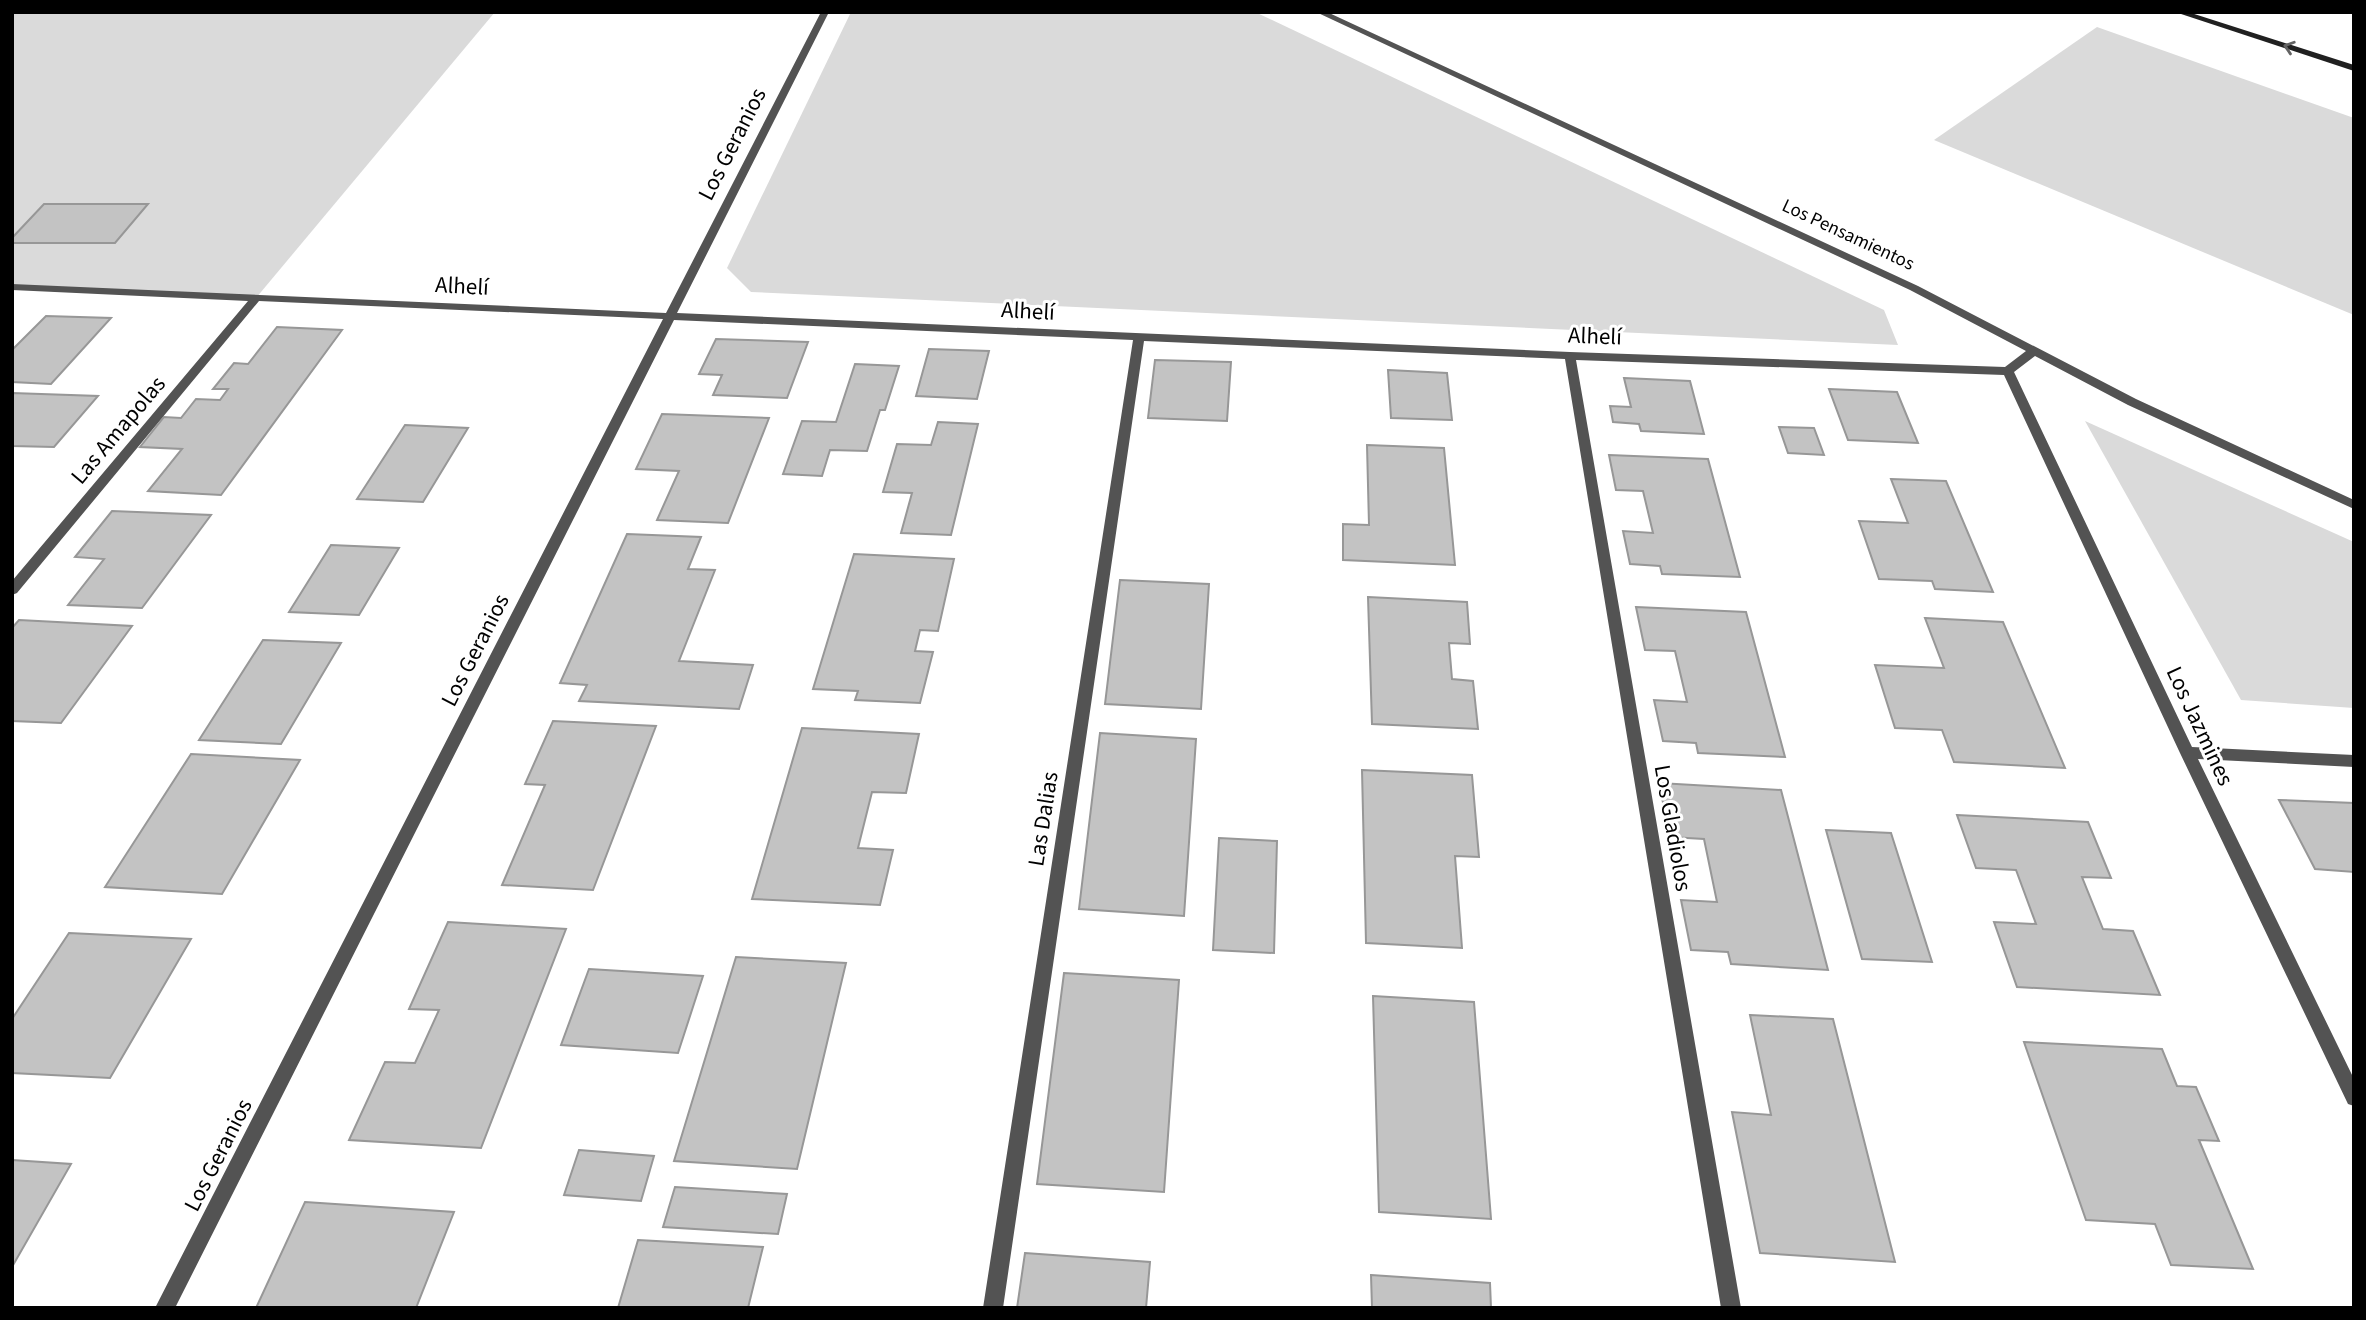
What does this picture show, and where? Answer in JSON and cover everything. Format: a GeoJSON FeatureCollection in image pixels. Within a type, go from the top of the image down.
{"type":"FeatureCollection","features":[{"type":"Feature","properties":{"kind":"main road"},"geometry":{"type":"LineString","coordinates":[[2179,12],[2354,68]]}},
{"type":"Feature","properties":{"kind":"street","name":"Los Geranios"},"geometry":{"type":"LineString","coordinates":[[165,1308],[825,12]]}},
{"type":"Feature","properties":{"kind":"street","name":"Los Pensamientos"},"geometry":{"type":"LineString","coordinates":[[1320,12],[1827,247],[2035,350],[2132,402],[2354,505]]}},
{"type":"Feature","properties":{"kind":"street","name":"Alhelí"},"geometry":{"type":"LineString","coordinates":[[12,287],[1570,356],[2008,371]]}},
{"type":"Feature","properties":{"kind":"street","name":"Las Amapolas"},"geometry":{"type":"LineString","coordinates":[[12,590],[256,298]]}},
{"type":"Feature","properties":{"kind":"street","name":"Las Dalias"},"geometry":{"type":"LineString","coordinates":[[993,1308],[1139,337]]}},
{"type":"Feature","properties":{"kind":"street"},"geometry":{"type":"LineString","coordinates":[[2008,371],[2035,350]]}},
{"type":"Feature","properties":{"kind":"street","name":"Los Gladiolos"},"geometry":{"type":"LineString","coordinates":[[1570,356],[1731,1308]]}},
{"type":"Feature","properties":{"kind":"street","name":"Los Jazmines"},"geometry":{"type":"LineString","coordinates":[[2008,371],[2187,753],[2354,1098]]}},
{"type":"Feature","properties":{"kind":"street"},"geometry":{"type":"LineString","coordinates":[[2187,753],[2354,761]]}},
{"type":"Feature","properties":{"kind":"shaded area"},"geometry":{"type":"Polygon","coordinates":[[[12,12],[495,12],[256,298],[12,287],[12,12]]]}},
{"type":"Feature","properties":{"kind":"shaded area"},"geometry":{"type":"Polygon","coordinates":[[[851,12],[1255,12],[1884,310],[1898,345],[751,292],[727,268],[851,12]]]}},
{"type":"Feature","properties":{"kind":"shaded area"},"geometry":{"type":"Polygon","coordinates":[[[2097,27],[2354,118],[2354,315],[1934,140],[2097,27]]]}},
{"type":"Feature","properties":{"kind":"shaded area"},"geometry":{"type":"Polygon","coordinates":[[[2085,421],[2354,542],[2354,708],[2241,700],[2085,421]]]}},
{"type":"Feature","properties":{"kind":"building"},"geometry":{"type":"Polygon","coordinates":[[[44,204],[148,204],[115,243],[12,243],[12,238],[44,204]]]}},
{"type":"Feature","properties":{"kind":"building"},"geometry":{"type":"Polygon","coordinates":[[[46,316],[111,318],[51,384],[12,382],[12,350],[46,316]]]}},
{"type":"Feature","properties":{"kind":"building"},"geometry":{"type":"Polygon","coordinates":[[[277,327],[342,330],[221,495],[148,491],[182,449],[140,447],[164,417],[181,418],[196,399],[220,400],[228,389],[213,389],[234,363],[248,364],[277,327]]]}},
{"type":"Feature","properties":{"kind":"building"},"geometry":{"type":"Polygon","coordinates":[[[716,339],[808,342],[787,398],[713,395],[722,375],[699,374],[716,339]]]}},
{"type":"Feature","properties":{"kind":"building"},"geometry":{"type":"Polygon","coordinates":[[[929,349],[989,351],[977,399],[916,396],[929,349]]]}},
{"type":"Feature","properties":{"kind":"building"},"geometry":{"type":"Polygon","coordinates":[[[1155,360],[1231,362],[1227,421],[1148,418],[1155,360]]]}},
{"type":"Feature","properties":{"kind":"building"},"geometry":{"type":"Polygon","coordinates":[[[855,364],[899,366],[885,410],[880,410],[867,451],[830,450],[822,476],[783,474],[802,421],[836,422],[855,364]]]}},
{"type":"Feature","properties":{"kind":"building"},"geometry":{"type":"Polygon","coordinates":[[[1388,370],[1447,373],[1452,420],[1391,418],[1388,370]]]}},
{"type":"Feature","properties":{"kind":"building"},"geometry":{"type":"Polygon","coordinates":[[[1624,378],[1690,381],[1704,434],[1641,431],[1639,424],[1613,422],[1610,406],[1631,407],[1624,378]]]}},
{"type":"Feature","properties":{"kind":"building"},"geometry":{"type":"Polygon","coordinates":[[[1829,389],[1897,392],[1918,443],[1848,440],[1829,389]]]}},
{"type":"Feature","properties":{"kind":"building"},"geometry":{"type":"Polygon","coordinates":[[[12,393],[98,396],[54,447],[12,446],[12,393]]]}},
{"type":"Feature","properties":{"kind":"building"},"geometry":{"type":"Polygon","coordinates":[[[662,414],[769,418],[728,523],[657,520],[679,471],[636,469],[662,414]]]}},
{"type":"Feature","properties":{"kind":"building"},"geometry":{"type":"Polygon","coordinates":[[[938,422],[978,424],[951,535],[901,533],[912,493],[883,492],[897,444],[931,445],[938,422]]]}},
{"type":"Feature","properties":{"kind":"building"},"geometry":{"type":"Polygon","coordinates":[[[405,425],[468,428],[423,502],[357,499],[405,425]]]}},
{"type":"Feature","properties":{"kind":"building"},"geometry":{"type":"Polygon","coordinates":[[[1779,427],[1814,428],[1824,455],[1788,453],[1779,427]]]}},
{"type":"Feature","properties":{"kind":"building"},"geometry":{"type":"Polygon","coordinates":[[[1367,445],[1444,448],[1455,565],[1343,560],[1343,524],[1369,525],[1367,445]]]}},
{"type":"Feature","properties":{"kind":"building"},"geometry":{"type":"Polygon","coordinates":[[[1609,455],[1708,459],[1740,577],[1662,574],[1660,566],[1630,564],[1623,531],[1653,533],[1643,491],[1616,490],[1609,455]]]}},
{"type":"Feature","properties":{"kind":"building"},"geometry":{"type":"Polygon","coordinates":[[[1891,479],[1946,481],[1993,592],[1935,589],[1932,581],[1879,579],[1859,521],[1908,523],[1891,479]]]}},
{"type":"Feature","properties":{"kind":"building"},"geometry":{"type":"Polygon","coordinates":[[[112,511],[211,515],[142,608],[68,605],[104,559],[75,557],[112,511]]]}},
{"type":"Feature","properties":{"kind":"building"},"geometry":{"type":"Polygon","coordinates":[[[627,534],[701,537],[688,569],[715,570],[679,661],[753,665],[739,709],[579,701],[587,685],[560,683],[627,534]]]}},
{"type":"Feature","properties":{"kind":"building"},"geometry":{"type":"Polygon","coordinates":[[[331,545],[399,548],[359,615],[289,612],[331,545]]]}},
{"type":"Feature","properties":{"kind":"building"},"geometry":{"type":"Polygon","coordinates":[[[854,554],[954,559],[938,631],[920,630],[915,651],[933,652],[920,703],[855,700],[858,691],[813,689],[854,554]]]}},
{"type":"Feature","properties":{"kind":"building"},"geometry":{"type":"Polygon","coordinates":[[[1120,580],[1209,584],[1201,709],[1105,704],[1120,580]]]}},
{"type":"Feature","properties":{"kind":"building"},"geometry":{"type":"Polygon","coordinates":[[[1368,597],[1467,602],[1470,644],[1449,643],[1452,679],[1473,681],[1478,729],[1372,724],[1368,597]]]}},
{"type":"Feature","properties":{"kind":"building"},"geometry":{"type":"Polygon","coordinates":[[[1636,607],[1746,612],[1785,757],[1698,753],[1696,743],[1663,741],[1654,700],[1687,702],[1675,651],[1645,650],[1636,607]]]}},
{"type":"Feature","properties":{"kind":"building"},"geometry":{"type":"Polygon","coordinates":[[[1925,618],[2003,622],[2065,768],[1954,762],[1942,730],[1895,728],[1875,665],[1944,668],[1925,618]]]}},
{"type":"Feature","properties":{"kind":"building"},"geometry":{"type":"Polygon","coordinates":[[[19,620],[132,626],[61,723],[12,721],[12,628],[19,620]]]}},
{"type":"Feature","properties":{"kind":"building"},"geometry":{"type":"Polygon","coordinates":[[[263,640],[341,643],[281,744],[199,740],[263,640]]]}},
{"type":"Feature","properties":{"kind":"building"},"geometry":{"type":"Polygon","coordinates":[[[553,721],[656,726],[593,890],[502,885],[545,785],[525,784],[553,721]]]}},
{"type":"Feature","properties":{"kind":"building"},"geometry":{"type":"Polygon","coordinates":[[[802,728],[919,734],[906,793],[872,792],[858,848],[893,850],[880,905],[752,899],[802,728]]]}},
{"type":"Feature","properties":{"kind":"building"},"geometry":{"type":"Polygon","coordinates":[[[1100,733],[1196,739],[1184,916],[1079,909],[1100,733]]]}},
{"type":"Feature","properties":{"kind":"building"},"geometry":{"type":"Polygon","coordinates":[[[191,754],[300,760],[222,894],[105,887],[191,754]]]}},
{"type":"Feature","properties":{"kind":"building"},"geometry":{"type":"Polygon","coordinates":[[[1362,770],[1472,775],[1479,857],[1455,856],[1462,948],[1366,943],[1362,770]]]}},
{"type":"Feature","properties":{"kind":"building"},"geometry":{"type":"Polygon","coordinates":[[[1659,783],[1781,790],[1828,970],[1731,964],[1728,952],[1691,950],[1681,900],[1717,902],[1704,839],[1670,837],[1659,783]]]}},
{"type":"Feature","properties":{"kind":"building"},"geometry":{"type":"Polygon","coordinates":[[[2279,800],[2354,803],[2354,872],[2315,869],[2279,800]]]}},
{"type":"Feature","properties":{"kind":"building"},"geometry":{"type":"Polygon","coordinates":[[[1957,815],[2088,822],[2111,878],[2082,877],[2103,929],[2133,931],[2160,995],[2017,987],[1994,922],[2036,924],[2016,870],[1976,868],[1957,815]]]}},
{"type":"Feature","properties":{"kind":"building"},"geometry":{"type":"Polygon","coordinates":[[[1826,830],[1891,833],[1932,962],[1862,959],[1826,830]]]}},
{"type":"Feature","properties":{"kind":"building"},"geometry":{"type":"Polygon","coordinates":[[[1219,838],[1277,841],[1274,953],[1213,950],[1219,838]]]}},
{"type":"Feature","properties":{"kind":"building"},"geometry":{"type":"Polygon","coordinates":[[[448,922],[566,929],[481,1148],[349,1140],[385,1062],[415,1063],[439,1010],[409,1009],[448,922]]]}},
{"type":"Feature","properties":{"kind":"building"},"geometry":{"type":"Polygon","coordinates":[[[69,933],[191,939],[110,1078],[12,1073],[12,1019],[69,933]]]}},
{"type":"Feature","properties":{"kind":"building"},"geometry":{"type":"Polygon","coordinates":[[[736,957],[846,963],[797,1169],[674,1161],[736,957]]]}},
{"type":"Feature","properties":{"kind":"building"},"geometry":{"type":"Polygon","coordinates":[[[589,969],[703,976],[678,1053],[561,1045],[589,969]]]}},
{"type":"Feature","properties":{"kind":"building"},"geometry":{"type":"Polygon","coordinates":[[[1064,973],[1179,980],[1164,1192],[1037,1184],[1064,973]]]}},
{"type":"Feature","properties":{"kind":"building"},"geometry":{"type":"Polygon","coordinates":[[[1373,996],[1474,1002],[1491,1219],[1379,1212],[1373,996]]]}},
{"type":"Feature","properties":{"kind":"building"},"geometry":{"type":"Polygon","coordinates":[[[1750,1015],[1833,1019],[1895,1262],[1760,1253],[1732,1112],[1771,1115],[1750,1015]]]}},
{"type":"Feature","properties":{"kind":"building"},"geometry":{"type":"Polygon","coordinates":[[[2024,1042],[2162,1049],[2177,1086],[2196,1087],[2219,1141],[2199,1140],[2253,1269],[2171,1265],[2155,1224],[2086,1220],[2024,1042]]]}},
{"type":"Feature","properties":{"kind":"building"},"geometry":{"type":"Polygon","coordinates":[[[579,1150],[654,1156],[641,1201],[564,1195],[579,1150]]]}},
{"type":"Feature","properties":{"kind":"building"},"geometry":{"type":"Polygon","coordinates":[[[12,1160],[71,1164],[12,1267],[12,1160]]]}},
{"type":"Feature","properties":{"kind":"building"},"geometry":{"type":"Polygon","coordinates":[[[675,1187],[787,1194],[778,1234],[663,1227],[675,1187]]]}},
{"type":"Feature","properties":{"kind":"building"},"geometry":{"type":"Polygon","coordinates":[[[305,1202],[454,1212],[416,1308],[256,1308],[305,1202]]]}},
{"type":"Feature","properties":{"kind":"building"},"geometry":{"type":"Polygon","coordinates":[[[638,1240],[763,1247],[748,1308],[618,1308],[638,1240]]]}},
{"type":"Feature","properties":{"kind":"building"},"geometry":{"type":"Polygon","coordinates":[[[1025,1253],[1150,1262],[1146,1308],[1017,1308],[1025,1253]]]}},
{"type":"Feature","properties":{"kind":"building"},"geometry":{"type":"Polygon","coordinates":[[[1371,1275],[1490,1283],[1491,1308],[1372,1308],[1371,1275]]]}}]}
